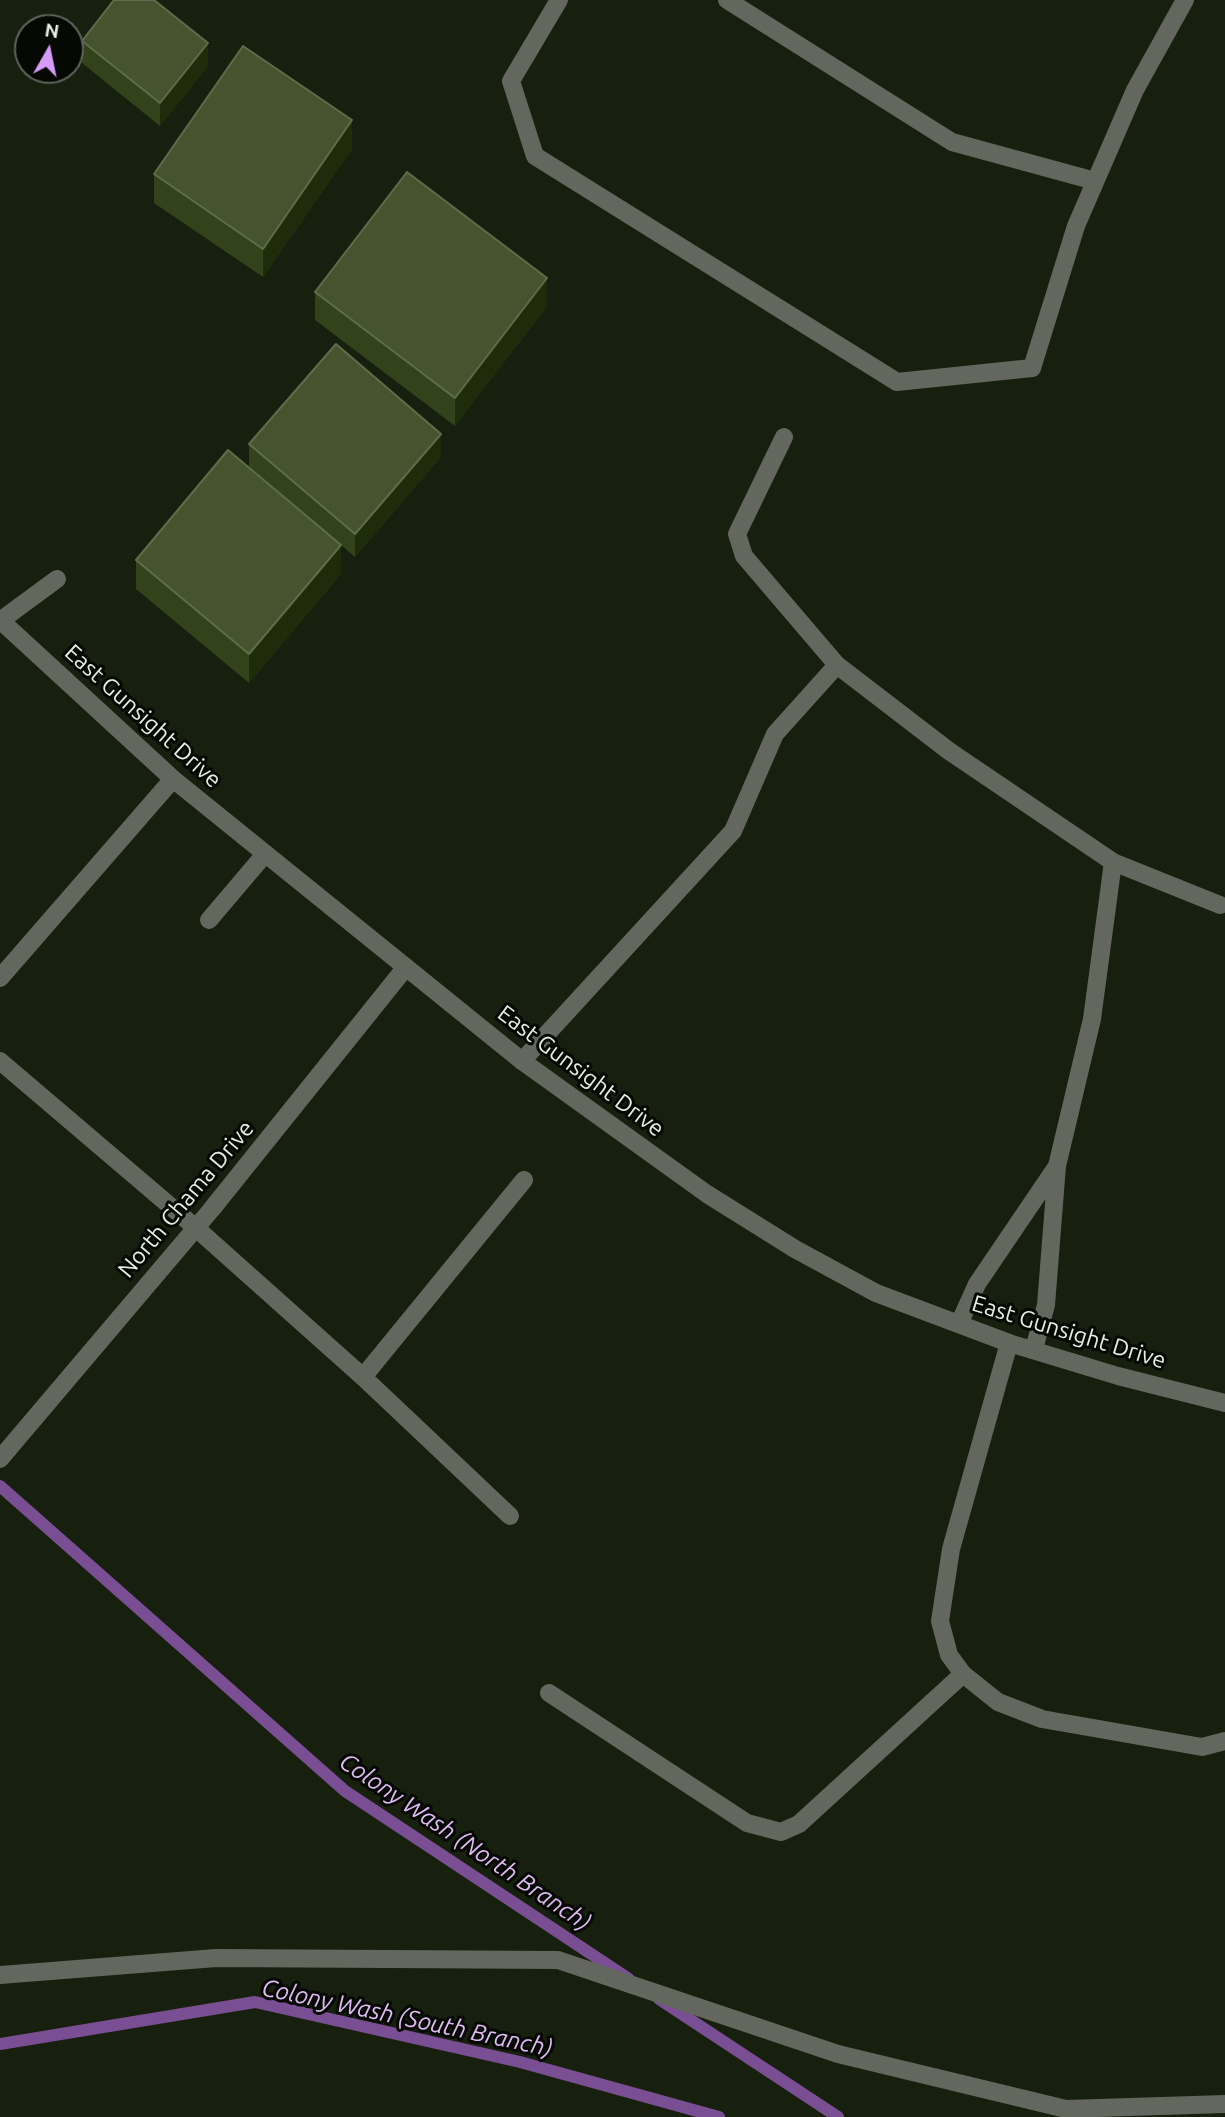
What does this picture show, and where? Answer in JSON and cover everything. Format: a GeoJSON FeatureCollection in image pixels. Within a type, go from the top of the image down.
{"type":"FeatureCollection","features":[{"type":"Feature","properties":{"kind":"street"},"geometry":{"type":"LineString","coordinates":[[559,0],[511,81],[535,156],[897,382],[1032,368],[1076,226],[1135,90],[1185,0]]}},
{"type":"Feature","properties":{"kind":"street"},"geometry":{"type":"LineString","coordinates":[[727,0],[952,142],[1095,181]]}},
{"type":"Feature","properties":{"kind":"street"},"geometry":{"type":"LineString","coordinates":[[784,437],[737,534],[744,556],[837,665],[948,751],[1113,862],[1220,905]]}},
{"type":"Feature","properties":{"kind":"street"},"geometry":{"type":"LineString","coordinates":[[0,621],[57,579]]}},
{"type":"Feature","properties":{"kind":"street","name":"East Gunsight Drive"},"geometry":{"type":"LineString","coordinates":[[0,621],[173,779],[265,854],[522,1061],[707,1194],[795,1249],[876,1293],[1009,1343],[1118,1376],[1225,1403]]}},
{"type":"Feature","properties":{"kind":"street"},"geometry":{"type":"LineString","coordinates":[[522,1061],[733,831],[775,734],[837,665]]}},
{"type":"Feature","properties":{"kind":"street"},"geometry":{"type":"LineString","coordinates":[[0,978],[173,779]]}},
{"type":"Feature","properties":{"kind":"street"},"geometry":{"type":"LineString","coordinates":[[209,920],[265,854]]}},
{"type":"Feature","properties":{"kind":"street"},"geometry":{"type":"LineString","coordinates":[[1034,1349],[1046,1305],[1057,1166],[1092,1019],[1113,862]]}},
{"type":"Feature","properties":{"kind":"street","name":"North Chama Drive"},"geometry":{"type":"LineString","coordinates":[[0,1459],[196,1228],[406,967]]}},
{"type":"Feature","properties":{"kind":"street"},"geometry":{"type":"LineString","coordinates":[[0,1061],[196,1228],[363,1377],[510,1516]]}},
{"type":"Feature","properties":{"kind":"street"},"geometry":{"type":"LineString","coordinates":[[960,1324],[977,1284],[1057,1166]]}},
{"type":"Feature","properties":{"kind":"street"},"geometry":{"type":"LineString","coordinates":[[363,1377],[524,1180]]}},
{"type":"Feature","properties":{"kind":"street"},"geometry":{"type":"LineString","coordinates":[[1009,1343],[951,1549],[940,1620],[949,1655],[963,1674],[998,1702],[1042,1719],[1202,1747],[1225,1741]]}},
{"type":"Feature","properties":{"kind":"street"},"geometry":{"type":"LineString","coordinates":[[549,1693],[747,1823],[781,1832],[799,1824],[963,1674]]}},
{"type":"Feature","properties":{"kind":"street"},"geometry":{"type":"LineString","coordinates":[[0,1975],[216,1958],[558,1960],[838,2054],[1066,2109],[1225,2104]]}},
{"type":"Feature","properties":{"kind":"building"},"geometry":{"type":"Polygon","coordinates":[[[114,0],[154,0],[208,43],[160,103],[84,43],[84,38],[114,0]]]}},
{"type":"Feature","properties":{"kind":"building"},"geometry":{"type":"Polygon","coordinates":[[[243,46],[352,120],[263,249],[154,174],[243,46]]]}},
{"type":"Feature","properties":{"kind":"building"},"geometry":{"type":"Polygon","coordinates":[[[407,172],[547,278],[455,398],[315,292],[407,172]]]}},
{"type":"Feature","properties":{"kind":"building"},"geometry":{"type":"Polygon","coordinates":[[[336,344],[441,434],[355,534],[249,444],[336,344]]]}},
{"type":"Feature","properties":{"kind":"building"},"geometry":{"type":"Polygon","coordinates":[[[228,450],[341,545],[249,654],[136,560],[228,450]]]}},
{"type":"Feature","properties":{"kind":"waterway","name":"Colony Wash (North Branch)"},"geometry":{"type":"LineString","coordinates":[[0,1486],[345,1791],[629,1979]]}},
{"type":"Feature","properties":{"kind":"waterway","name":"Colony Wash (North Branch)"},"geometry":{"type":"LineString","coordinates":[[659,1999],[838,2117]]}},
{"type":"Feature","properties":{"kind":"waterway","name":"Colony Wash (South Branch)"},"geometry":{"type":"LineString","coordinates":[[0,2044],[255,2002],[520,2062],[719,2117]]}}]}
